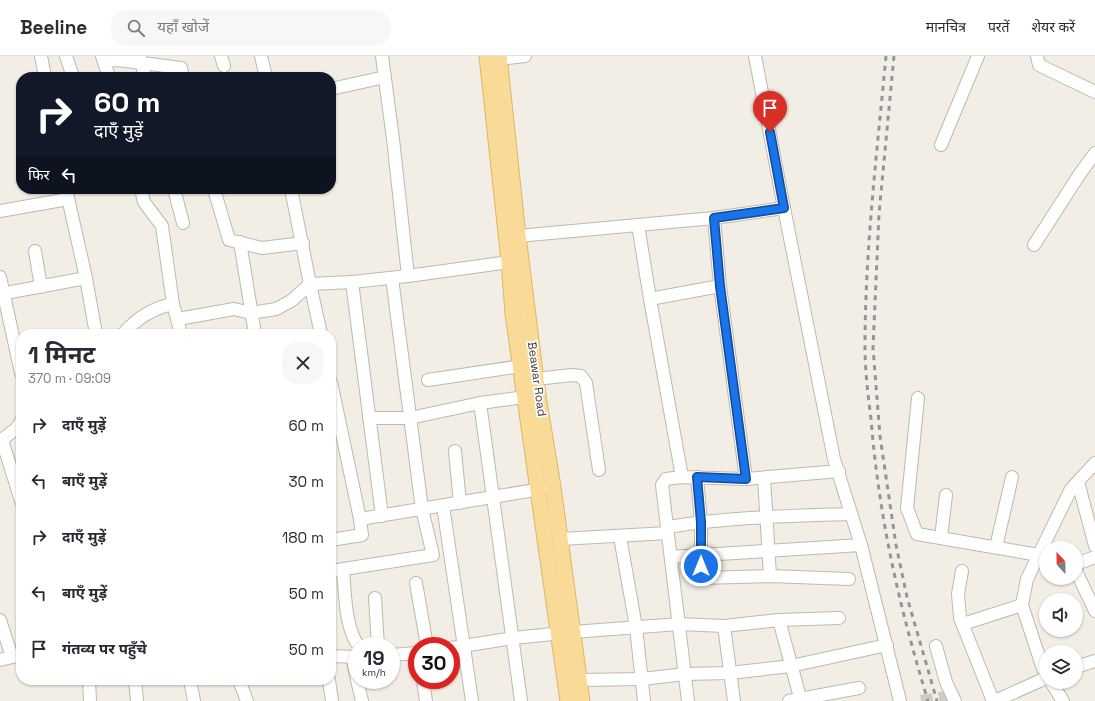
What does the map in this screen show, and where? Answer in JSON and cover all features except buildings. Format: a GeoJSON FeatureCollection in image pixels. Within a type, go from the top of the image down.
{"type":"FeatureCollection","features":[{"type":"Feature","properties":{"kind":"main road","name":"Beawar Road"},"geometry":{"type":"LineString","coordinates":[[495,57],[518,236],[515,261]]}},
{"type":"Feature","properties":{"kind":"main road","name":"Beawar Road"},"geometry":{"type":"LineString","coordinates":[[495,57],[515,261],[530,370],[537,490],[566,633],[580,680],[582,701]]}},
{"type":"Feature","properties":{"kind":"main road","name":"Beawar Road"},"geometry":{"type":"LineString","coordinates":[[532,396],[553,488],[560,539],[566,633],[568,701]]}},
{"type":"Feature","properties":{"kind":"street"},"geometry":{"type":"LineString","coordinates":[[41,56],[45,72]]}},
{"type":"Feature","properties":{"kind":"street"},"geometry":{"type":"LineString","coordinates":[[66,56],[71,72]]}},
{"type":"Feature","properties":{"kind":"street"},"geometry":{"type":"LineString","coordinates":[[261,56],[265,72]]}},
{"type":"Feature","properties":{"kind":"street"},"geometry":{"type":"LineString","coordinates":[[382,56],[408,276]]}},
{"type":"Feature","properties":{"kind":"street"},"geometry":{"type":"LineString","coordinates":[[495,57],[525,56]]}},
{"type":"Feature","properties":{"kind":"street"},"geometry":{"type":"LineString","coordinates":[[755,56],[834,455],[861,545],[900,701]]}},
{"type":"Feature","properties":{"kind":"street"},"geometry":{"type":"LineString","coordinates":[[941,145],[978,56]]}},
{"type":"Feature","properties":{"kind":"street"},"geometry":{"type":"LineString","coordinates":[[1037,56],[1039,65],[1095,92]]}},
{"type":"Feature","properties":{"kind":"street"},"geometry":{"type":"LineString","coordinates":[[107,72],[103,58],[140,60],[181,67]]}},
{"type":"Feature","properties":{"kind":"street"},"geometry":{"type":"LineString","coordinates":[[140,60],[144,72]]}},
{"type":"Feature","properties":{"kind":"street"},"geometry":{"type":"LineString","coordinates":[[336,88],[385,77]]}},
{"type":"Feature","properties":{"kind":"street"},"geometry":{"type":"LineString","coordinates":[[1034,245],[1095,153]]}},
{"type":"Feature","properties":{"kind":"street"},"geometry":{"type":"LineString","coordinates":[[0,211],[67,194],[86,278],[95,329]]}},
{"type":"Feature","properties":{"kind":"street"},"geometry":{"type":"LineString","coordinates":[[142,194],[144,202],[162,226],[174,304],[180,329]]}},
{"type":"Feature","properties":{"kind":"street"},"geometry":{"type":"LineString","coordinates":[[175,194],[183,223]]}},
{"type":"Feature","properties":{"kind":"street"},"geometry":{"type":"LineString","coordinates":[[215,194],[229,240],[262,248],[303,243]]}},
{"type":"Feature","properties":{"kind":"street"},"geometry":{"type":"LineString","coordinates":[[291,194],[303,243],[320,329]]}},
{"type":"Feature","properties":{"kind":"street"},"geometry":{"type":"LineString","coordinates":[[518,236],[714,218],[784,208]]}},
{"type":"Feature","properties":{"kind":"street"},"geometry":{"type":"LineString","coordinates":[[714,218],[720,286],[746,479]]}},
{"type":"Feature","properties":{"kind":"street"},"geometry":{"type":"LineString","coordinates":[[638,225],[682,477]]}},
{"type":"Feature","properties":{"kind":"street"},"geometry":{"type":"LineString","coordinates":[[240,242],[254,329]]}},
{"type":"Feature","properties":{"kind":"street"},"geometry":{"type":"LineString","coordinates":[[35,251],[41,287]]}},
{"type":"Feature","properties":{"kind":"street"},"geometry":{"type":"LineString","coordinates":[[178,319],[234,309],[251,313],[276,309],[291,301],[310,284],[392,278],[515,261]]}},
{"type":"Feature","properties":{"kind":"street"},"geometry":{"type":"LineString","coordinates":[[0,277],[6,332],[16,359]]}},
{"type":"Feature","properties":{"kind":"street"},"geometry":{"type":"LineString","coordinates":[[2,294],[86,278]]}},
{"type":"Feature","properties":{"kind":"street"},"geometry":{"type":"LineString","coordinates":[[354,637],[337,571],[433,555],[422,509],[392,278]]}},
{"type":"Feature","properties":{"kind":"street"},"geometry":{"type":"LineString","coordinates":[[352,282],[382,516]]}},
{"type":"Feature","properties":{"kind":"street"},"geometry":{"type":"LineString","coordinates":[[650,298],[720,286]]}},
{"type":"Feature","properties":{"kind":"street"},"geometry":{"type":"LineString","coordinates":[[127,329],[133,322],[145,314],[160,306],[174,304]]}},
{"type":"Feature","properties":{"kind":"street"},"geometry":{"type":"LineString","coordinates":[[428,380],[530,370],[581,376],[586,383],[599,470]]}},
{"type":"Feature","properties":{"kind":"street"},"geometry":{"type":"LineString","coordinates":[[369,418],[410,418],[480,403],[532,396]]}},
{"type":"Feature","properties":{"kind":"street"},"geometry":{"type":"LineString","coordinates":[[918,398],[907,508],[917,534],[1039,555],[1027,579],[1022,606],[1039,657]]}},
{"type":"Feature","properties":{"kind":"street"},"geometry":{"type":"LineString","coordinates":[[480,403],[521,701]]}},
{"type":"Feature","properties":{"kind":"street"},"geometry":{"type":"LineString","coordinates":[[336,406],[362,535],[336,539]]}},
{"type":"Feature","properties":{"kind":"street"},"geometry":{"type":"LineString","coordinates":[[16,429],[1,440],[16,486]]}},
{"type":"Feature","properties":{"kind":"street"},"geometry":{"type":"LineString","coordinates":[[455,451],[460,503]]}},
{"type":"Feature","properties":{"kind":"street"},"geometry":{"type":"LineString","coordinates":[[1046,541],[1071,489],[1095,463]]}},
{"type":"Feature","properties":{"kind":"street"},"geometry":{"type":"LineString","coordinates":[[688,701],[662,485],[666,479],[682,477],[746,479],[839,471]]}},
{"type":"Feature","properties":{"kind":"street"},"geometry":{"type":"LineString","coordinates":[[697,477],[701,522],[701,578],[770,576],[849,579]]}},
{"type":"Feature","properties":{"kind":"street"},"geometry":{"type":"LineString","coordinates":[[996,548],[1012,477]]}},
{"type":"Feature","properties":{"kind":"street"},"geometry":{"type":"LineString","coordinates":[[764,478],[770,576]]}},
{"type":"Feature","properties":{"kind":"street"},"geometry":{"type":"LineString","coordinates":[[1078,482],[1095,546]]}},
{"type":"Feature","properties":{"kind":"street"},"geometry":{"type":"LineString","coordinates":[[360,519],[553,488]]}},
{"type":"Feature","properties":{"kind":"street"},"geometry":{"type":"LineString","coordinates":[[940,538],[946,495]]}},
{"type":"Feature","properties":{"kind":"street"},"geometry":{"type":"LineString","coordinates":[[443,506],[472,701]]}},
{"type":"Feature","properties":{"kind":"street"},"geometry":{"type":"LineString","coordinates":[[560,539],[620,537],[668,530],[701,522],[766,517],[851,514]]}},
{"type":"Feature","properties":{"kind":"street"},"geometry":{"type":"LineString","coordinates":[[620,537],[636,627],[644,701]]}},
{"type":"Feature","properties":{"kind":"street"},"geometry":{"type":"LineString","coordinates":[[671,557],[861,545]]}},
{"type":"Feature","properties":{"kind":"street"},"geometry":{"type":"LineString","coordinates":[[1083,561],[1095,557]]}},
{"type":"Feature","properties":{"kind":"street"},"geometry":{"type":"LineString","coordinates":[[962,571],[958,594],[960,618],[994,701],[1039,681]]}},
{"type":"Feature","properties":{"kind":"street"},"geometry":{"type":"LineString","coordinates":[[416,583],[425,637]]}},
{"type":"Feature","properties":{"kind":"street"},"geometry":{"type":"LineString","coordinates":[[1082,585],[1095,611]]}},
{"type":"Feature","properties":{"kind":"street"},"geometry":{"type":"LineString","coordinates":[[375,598],[377,637]]}},
{"type":"Feature","properties":{"kind":"street"},"geometry":{"type":"LineString","coordinates":[[963,624],[1022,606]]}},
{"type":"Feature","properties":{"kind":"street"},"geometry":{"type":"LineString","coordinates":[[460,647],[513,638],[636,627],[679,624],[724,626],[779,620],[839,618]]}},
{"type":"Feature","properties":{"kind":"street"},"geometry":{"type":"LineString","coordinates":[[0,620],[11,657]]}},
{"type":"Feature","properties":{"kind":"street"},"geometry":{"type":"LineString","coordinates":[[779,620],[791,666],[797,700],[860,688]]}},
{"type":"Feature","properties":{"kind":"street"},"geometry":{"type":"LineString","coordinates":[[724,626],[734,701]]}},
{"type":"Feature","properties":{"kind":"street"},"geometry":{"type":"LineString","coordinates":[[580,680],[642,680],[685,674],[730,673],[791,666],[886,645]]}},
{"type":"Feature","properties":{"kind":"street"},"geometry":{"type":"LineString","coordinates":[[936,646],[946,682],[955,701]]}},
{"type":"Feature","properties":{"kind":"street"},"geometry":{"type":"LineString","coordinates":[[336,656],[348,657]]}},
{"type":"Feature","properties":{"kind":"street"},"geometry":{"type":"LineString","coordinates":[[1083,666],[1093,664]]}},
{"type":"Feature","properties":{"kind":"street"},"geometry":{"type":"LineString","coordinates":[[89,685],[90,701]]}},
{"type":"Feature","properties":{"kind":"street"},"geometry":{"type":"LineString","coordinates":[[135,685],[137,701]]}},
{"type":"Feature","properties":{"kind":"street"},"geometry":{"type":"LineString","coordinates":[[191,685],[194,701]]}},
{"type":"Feature","properties":{"kind":"street"},"geometry":{"type":"LineString","coordinates":[[241,685],[247,701]]}},
{"type":"Feature","properties":{"kind":"street"},"geometry":{"type":"LineString","coordinates":[[330,685],[332,701]]}},
{"type":"Feature","properties":{"kind":"street"},"geometry":{"type":"LineString","coordinates":[[359,689],[362,701]]}},
{"type":"Feature","properties":{"kind":"street"},"geometry":{"type":"LineString","coordinates":[[424,689],[426,701]]}},
{"type":"Feature","properties":{"kind":"street"},"geometry":{"type":"LineString","coordinates":[[1055,689],[1063,701]]}},
{"type":"Feature","properties":{"kind":"tunnel"},"geometry":{"type":"LineString","coordinates":[[921,701],[952,696]]}},
{"type":"Feature","properties":{"kind":"railway"},"geometry":{"type":"LineString","coordinates":[[886,56],[869,238],[865,347],[867,383],[879,491],[885,527],[899,596],[928,701]]}},
{"type":"Feature","properties":{"kind":"railway"},"geometry":{"type":"LineString","coordinates":[[894,56],[879,214],[873,348],[880,436],[896,545],[907,597],[937,701]]}},
{"type":"Feature","properties":{"kind":"route"},"geometry":{"type":"LineString","coordinates":[[701,566],[701,522],[697,477],[746,479],[720,286],[714,218],[784,208],[770,132]]}}]}
